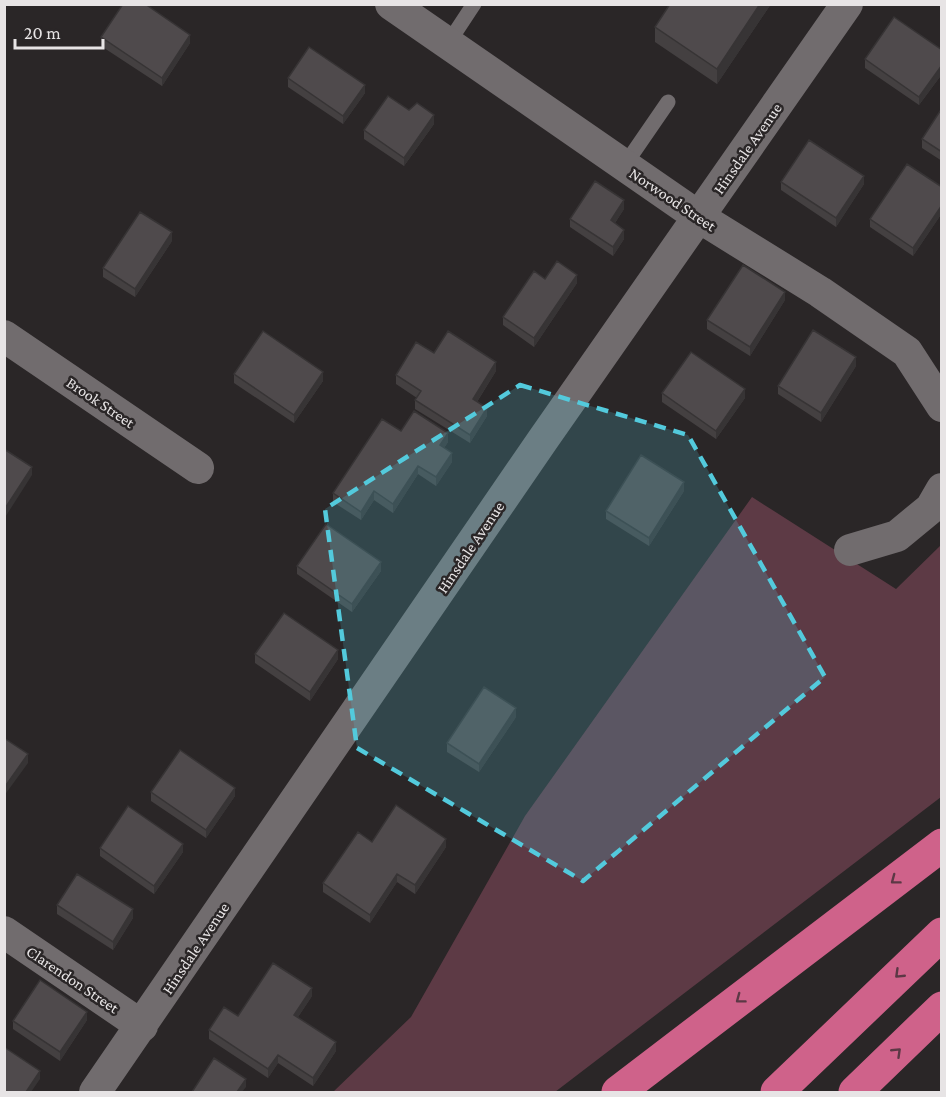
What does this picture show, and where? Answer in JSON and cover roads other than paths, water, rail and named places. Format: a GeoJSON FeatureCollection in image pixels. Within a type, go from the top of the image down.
{"type":"FeatureCollection","features":[{"type":"Feature","properties":{"kind":"highway"},"geometry":{"type":"LineString","coordinates":[[618,1092],[942,845]]}},
{"type":"Feature","properties":{"kind":"highway"},"geometry":{"type":"LineString","coordinates":[[777,1092],[942,934]]}},
{"type":"Feature","properties":{"kind":"highway"},"geometry":{"type":"LineString","coordinates":[[855,1092],[942,1008]]}},
{"type":"Feature","properties":{"kind":"street","name":"Norwood Street"},"geometry":{"type":"LineString","coordinates":[[391,4],[447,45],[699,217],[820,292],[908,352],[942,406]]}},
{"type":"Feature","properties":{"kind":"street","name":"Hinsdale Avenue"},"geometry":{"type":"LineString","coordinates":[[95,1092],[847,4]]}},
{"type":"Feature","properties":{"kind":"street","name":"Brook Street"},"geometry":{"type":"LineString","coordinates":[[4,336],[198,468]]}},
{"type":"Feature","properties":{"kind":"street"},"geometry":{"type":"LineString","coordinates":[[850,550],[897,536],[931,508],[942,489]]}},
{"type":"Feature","properties":{"kind":"street","name":"Clarendon Street"},"geometry":{"type":"LineString","coordinates":[[4,932],[142,1026]]}},
{"type":"Feature","properties":{"kind":"lane"},"geometry":{"type":"LineString","coordinates":[[447,45],[474,4]]}},
{"type":"Feature","properties":{"kind":"lane"},"geometry":{"type":"LineString","coordinates":[[624,165],[668,102]]}}]}
